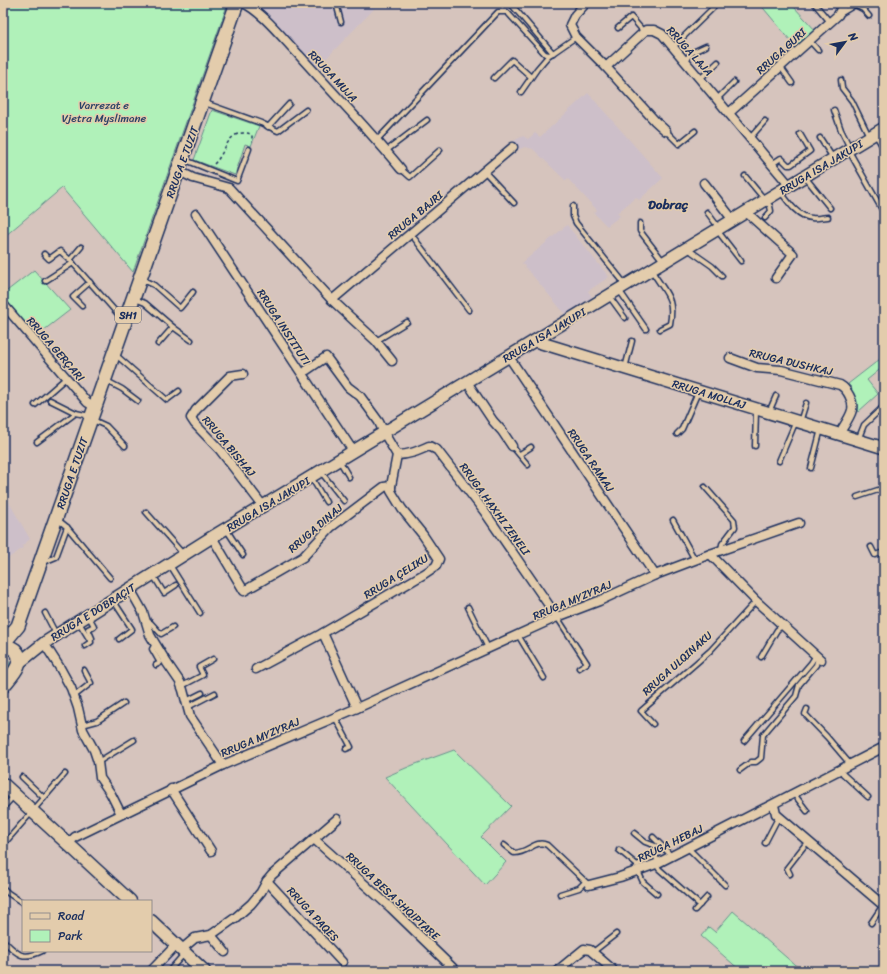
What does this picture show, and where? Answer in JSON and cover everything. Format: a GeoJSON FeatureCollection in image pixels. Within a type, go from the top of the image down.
{"type":"FeatureCollection","features":[{"type":"Feature","properties":{"kind":"main road","name":"RRUGA E TUZIT"},"geometry":{"type":"LineString","coordinates":[[18,626],[237,3]]}},
{"type":"Feature","properties":{"kind":"main road","name":"SH1"},"geometry":{"type":"LineString","coordinates":[[18,626],[3,645],[14,650],[19,661]]}},
{"type":"Feature","properties":{"kind":"main road","name":"SH1"},"geometry":{"type":"LineString","coordinates":[[18,626],[19,661]]}},
{"type":"Feature","properties":{"kind":"main road"},"geometry":{"type":"LineString","coordinates":[[3,686],[18,668],[19,661]]}},
{"type":"Feature","properties":{"kind":"main road"},"geometry":{"type":"LineString","coordinates":[[3,784],[129,900]]}},
{"type":"Feature","properties":{"kind":"main road"},"geometry":{"type":"LineString","coordinates":[[152,921],[204,971]]}},
{"type":"Feature","properties":{"kind":"street","name":"RRUGA MUJA"},"geometry":{"type":"LineString","coordinates":[[243,3],[256,7],[377,140],[401,169]]}},
{"type":"Feature","properties":{"kind":"street","name":"RRUGA GURI"},"geometry":{"type":"LineString","coordinates":[[729,114],[780,66],[838,15],[844,3]]}},
{"type":"Feature","properties":{"kind":"street"},"geometry":{"type":"LineString","coordinates":[[582,5],[570,25],[576,37],[606,67],[654,121],[666,131]]}},
{"type":"Feature","properties":{"kind":"street","name":"RRUGA LAJA"},"geometry":{"type":"LineString","coordinates":[[644,32],[646,30],[654,30],[662,34],[790,186]]}},
{"type":"Feature","properties":{"kind":"street"},"geometry":{"type":"LineString","coordinates":[[606,67],[644,32]]}},
{"type":"Feature","properties":{"kind":"street"},"geometry":{"type":"LineString","coordinates":[[877,133],[884,145]]}},
{"type":"Feature","properties":{"kind":"street","name":"RRUGA ISA JAKUPI"},"geometry":{"type":"LineString","coordinates":[[212,537],[877,133]]}},
{"type":"Feature","properties":{"kind":"street","name":"RRUGA BAJRI"},"geometry":{"type":"LineString","coordinates":[[332,300],[513,147]]}},
{"type":"Feature","properties":{"kind":"street"},"geometry":{"type":"LineString","coordinates":[[181,165],[193,178],[229,188],[332,300],[376,341],[392,361]]}},
{"type":"Feature","properties":{"kind":"street"},"geometry":{"type":"LineString","coordinates":[[704,183],[733,220]]}},
{"type":"Feature","properties":{"kind":"street"},"geometry":{"type":"LineString","coordinates":[[746,212],[793,254],[776,278]]}},
{"type":"Feature","properties":{"kind":"street","name":"RRUGA INSTITUTI"},"geometry":{"type":"LineString","coordinates":[[196,214],[353,451]]}},
{"type":"Feature","properties":{"kind":"street","name":"RRUGA GERÇARI"},"geometry":{"type":"LineString","coordinates":[[4,308],[87,402],[92,415]]}},
{"type":"Feature","properties":{"kind":"street","name":"RRUGA MOLLAJ"},"geometry":{"type":"LineString","coordinates":[[535,341],[884,448]]}},
{"type":"Feature","properties":{"kind":"street"},"geometry":{"type":"LineString","coordinates":[[307,370],[326,357],[348,387],[360,396],[379,422],[397,455],[390,486]]}},
{"type":"Feature","properties":{"kind":"street","name":"RRUGA RAMAJ"},"geometry":{"type":"LineString","coordinates":[[509,357],[655,575]]}},
{"type":"Feature","properties":{"kind":"street","name":"RRUGA DUSHKAJ"},"geometry":{"type":"LineString","coordinates":[[730,358],[758,368],[780,370],[844,387],[851,401],[852,410],[839,434]]}},
{"type":"Feature","properties":{"kind":"street","name":"RRUGA BISHAJ"},"geometry":{"type":"LineString","coordinates":[[244,374],[230,376],[196,410],[191,418],[220,450],[263,506]]}},
{"type":"Feature","properties":{"kind":"street"},"geometry":{"type":"LineString","coordinates":[[467,382],[512,446]]}},
{"type":"Feature","properties":{"kind":"street","name":"RRUGA HAXHI ZENELI"},"geometry":{"type":"LineString","coordinates":[[397,455],[418,452],[428,446],[437,450],[484,511],[557,617]]}},
{"type":"Feature","properties":{"kind":"street","name":"RRUGA DINAJ"},"geometry":{"type":"LineString","coordinates":[[212,537],[244,591],[303,557],[331,527],[384,487],[390,486]]}},
{"type":"Feature","properties":{"kind":"street","name":"RRUGA ÇELIKU"},"geometry":{"type":"LineString","coordinates":[[256,669],[323,633],[436,566],[439,559],[435,551],[402,509],[390,486]]}},
{"type":"Feature","properties":{"kind":"street","name":"RRUGA MYZYRAJ"},"geometry":{"type":"LineString","coordinates":[[68,844],[75,837],[171,789],[223,765],[357,708],[557,617],[599,601],[655,575],[799,523]]}},
{"type":"Feature","properties":{"kind":"street","name":"RRUGA E DOBRAÇIT"},"geometry":{"type":"LineString","coordinates":[[19,661],[44,643],[212,537]]}},
{"type":"Feature","properties":{"kind":"street"},"geometry":{"type":"LineString","coordinates":[[710,554],[756,601],[818,657]]}},
{"type":"Feature","properties":{"kind":"street"},"geometry":{"type":"LineString","coordinates":[[130,589],[143,612],[155,644],[182,686],[190,716],[223,765]]}},
{"type":"Feature","properties":{"kind":"street"},"geometry":{"type":"LineString","coordinates":[[323,633],[357,708]]}},
{"type":"Feature","properties":{"kind":"street"},"geometry":{"type":"LineString","coordinates":[[44,643],[60,668],[73,695],[83,730],[94,750],[98,762],[100,778],[111,794],[121,814]]}},
{"type":"Feature","properties":{"kind":"street","name":"RRUGA HEBAJ"},"geometry":{"type":"LineString","coordinates":[[587,884],[638,871],[658,863],[668,853],[688,848],[884,747]]}},
{"type":"Feature","properties":{"kind":"street"},"geometry":{"type":"LineString","coordinates":[[171,789],[211,851]]}},
{"type":"Feature","properties":{"kind":"street"},"geometry":{"type":"LineString","coordinates":[[774,805],[778,816],[883,905]]}},
{"type":"Feature","properties":{"kind":"street"},"geometry":{"type":"LineString","coordinates":[[151,971],[182,949],[194,938],[211,935],[235,918],[262,892],[267,881],[337,819]]}},
{"type":"Feature","properties":{"kind":"street","name":"RRUGA BESA SHQIPTARE"},"geometry":{"type":"LineString","coordinates":[[314,839],[391,908],[456,971]]}},
{"type":"Feature","properties":{"kind":"street","name":"RRUGA PAQES"},"geometry":{"type":"LineString","coordinates":[[267,881],[342,962]]}},
{"type":"Feature","properties":{"kind":"street"},"geometry":{"type":"LineString","coordinates":[[211,935],[225,952]]}},
{"type":"Feature","properties":{"kind":"street"},"geometry":{"type":"LineString","coordinates":[[557,971],[584,949],[592,952],[612,969]]}},
{"type":"Feature","properties":{"kind":"lane"},"geometry":{"type":"LineString","coordinates":[[336,3],[341,22]]}},
{"type":"Feature","properties":{"kind":"lane"},"geometry":{"type":"LineString","coordinates":[[510,3],[549,54]]}},
{"type":"Feature","properties":{"kind":"lane"},"geometry":{"type":"LineString","coordinates":[[673,47],[713,8],[709,3]]}},
{"type":"Feature","properties":{"kind":"lane"},"geometry":{"type":"LineString","coordinates":[[814,3],[830,22]]}},
{"type":"Feature","properties":{"kind":"lane"},"geometry":{"type":"LineString","coordinates":[[838,15],[855,5],[863,9],[869,16]]}},
{"type":"Feature","properties":{"kind":"lane"},"geometry":{"type":"LineString","coordinates":[[377,140],[498,12],[507,12],[549,54]]}},
{"type":"Feature","properties":{"kind":"lane"},"geometry":{"type":"LineString","coordinates":[[618,28],[632,17],[644,32]]}},
{"type":"Feature","properties":{"kind":"lane"},"geometry":{"type":"LineString","coordinates":[[521,92],[549,54],[576,37]]}},
{"type":"Feature","properties":{"kind":"lane"},"geometry":{"type":"LineString","coordinates":[[809,40],[818,50]]}},
{"type":"Feature","properties":{"kind":"lane"},"geometry":{"type":"LineString","coordinates":[[684,61],[693,52],[706,46]]}},
{"type":"Feature","properties":{"kind":"lane"},"geometry":{"type":"LineString","coordinates":[[494,78],[512,60],[531,77]]}},
{"type":"Feature","properties":{"kind":"lane"},"geometry":{"type":"LineString","coordinates":[[700,79],[718,62]]}},
{"type":"Feature","properties":{"kind":"lane"},"geometry":{"type":"LineString","coordinates":[[780,66],[792,83]]}},
{"type":"Feature","properties":{"kind":"lane"},"geometry":{"type":"LineString","coordinates":[[842,80],[842,88],[877,133]]}},
{"type":"Feature","properties":{"kind":"lane"},"geometry":{"type":"LineString","coordinates":[[717,99],[734,82]]}},
{"type":"Feature","properties":{"kind":"lane"},"geometry":{"type":"LineString","coordinates":[[203,102],[278,131],[306,110]]}},
{"type":"Feature","properties":{"kind":"lane"},"geometry":{"type":"LineString","coordinates":[[268,127],[289,104]]}},
{"type":"Feature","properties":{"kind":"lane"},"geometry":{"type":"LineString","coordinates":[[834,110],[849,149],[884,213]]}},
{"type":"Feature","properties":{"kind":"lane"},"geometry":{"type":"LineString","coordinates":[[386,151],[427,120]]}},
{"type":"Feature","properties":{"kind":"lane"},"geometry":{"type":"LineString","coordinates":[[750,138],[765,121]]}},
{"type":"Feature","properties":{"kind":"lane"},"geometry":{"type":"LineString","coordinates":[[666,131],[679,144],[694,131]]}},
{"type":"Feature","properties":{"kind":"lane"},"geometry":{"type":"LineString","coordinates":[[772,164],[781,158],[788,165],[791,165],[810,150],[800,134]]}},
{"type":"Feature","properties":{"kind":"lane"},"geometry":{"type":"LineString","coordinates":[[820,138],[834,159]]}},
{"type":"Feature","properties":{"kind":"lane"},"geometry":{"type":"LineString","coordinates":[[181,165],[208,169],[237,180],[249,149]]}},
{"type":"Feature","properties":{"kind":"lane"},"geometry":{"type":"LineString","coordinates":[[401,169],[410,177],[440,150]]}},
{"type":"Feature","properties":{"kind":"lane"},"geometry":{"type":"LineString","coordinates":[[484,171],[514,203]]}},
{"type":"Feature","properties":{"kind":"lane"},"geometry":{"type":"LineString","coordinates":[[745,176],[770,206],[770,211],[765,218]]}},
{"type":"Feature","properties":{"kind":"lane"},"geometry":{"type":"LineString","coordinates":[[804,177],[830,208]]}},
{"type":"Feature","properties":{"kind":"lane"},"geometry":{"type":"LineString","coordinates":[[780,192],[791,206],[803,215],[812,218],[828,217]]}},
{"type":"Feature","properties":{"kind":"lane"},"geometry":{"type":"LineString","coordinates":[[573,206],[573,216],[576,223],[618,290],[646,329]]}},
{"type":"Feature","properties":{"kind":"lane"},"geometry":{"type":"LineString","coordinates":[[707,212],[719,229],[720,234],[741,261]]}},
{"type":"Feature","properties":{"kind":"lane"},"geometry":{"type":"LineString","coordinates":[[640,223],[640,231],[664,262]]}},
{"type":"Feature","properties":{"kind":"lane"},"geometry":{"type":"LineString","coordinates":[[411,234],[469,310]]}},
{"type":"Feature","properties":{"kind":"lane"},"geometry":{"type":"LineString","coordinates":[[45,281],[72,262],[81,247]]}},
{"type":"Feature","properties":{"kind":"lane"},"geometry":{"type":"LineString","coordinates":[[688,248],[712,266],[722,276]]}},
{"type":"Feature","properties":{"kind":"lane"},"geometry":{"type":"LineString","coordinates":[[44,254],[49,259],[60,251],[126,321]]}},
{"type":"Feature","properties":{"kind":"lane"},"geometry":{"type":"LineString","coordinates":[[651,270],[669,296],[672,308],[670,324],[660,329]]}},
{"type":"Feature","properties":{"kind":"lane"},"geometry":{"type":"LineString","coordinates":[[140,279],[154,285],[180,308],[193,292]]}},
{"type":"Feature","properties":{"kind":"lane"},"geometry":{"type":"LineString","coordinates":[[82,306],[73,297],[90,282]]}},
{"type":"Feature","properties":{"kind":"lane"},"geometry":{"type":"LineString","coordinates":[[618,290],[625,318]]}},
{"type":"Feature","properties":{"kind":"lane"},"geometry":{"type":"LineString","coordinates":[[134,298],[145,303],[190,340]]}},
{"type":"Feature","properties":{"kind":"lane"},"geometry":{"type":"LineString","coordinates":[[376,341],[407,322]]}},
{"type":"Feature","properties":{"kind":"lane"},"geometry":{"type":"LineString","coordinates":[[158,344],[173,327]]}},
{"type":"Feature","properties":{"kind":"lane"},"geometry":{"type":"LineString","coordinates":[[625,368],[632,341]]}},
{"type":"Feature","properties":{"kind":"lane"},"geometry":{"type":"LineString","coordinates":[[114,354],[167,400],[179,391]]}},
{"type":"Feature","properties":{"kind":"lane"},"geometry":{"type":"LineString","coordinates":[[35,405],[66,378]]}},
{"type":"Feature","properties":{"kind":"lane"},"geometry":{"type":"LineString","coordinates":[[105,380],[122,389],[138,401]]}},
{"type":"Feature","properties":{"kind":"lane"},"geometry":{"type":"LineString","coordinates":[[677,434],[682,428],[699,391]]}},
{"type":"Feature","properties":{"kind":"lane"},"geometry":{"type":"LineString","coordinates":[[769,413],[776,396]]}},
{"type":"Feature","properties":{"kind":"lane"},"geometry":{"type":"LineString","coordinates":[[50,400],[76,413],[92,415],[106,426],[125,446]]}},
{"type":"Feature","properties":{"kind":"lane"},"geometry":{"type":"LineString","coordinates":[[779,461],[806,403]]}},
{"type":"Feature","properties":{"kind":"lane"},"geometry":{"type":"LineString","coordinates":[[858,440],[864,425],[884,406]]}},
{"type":"Feature","properties":{"kind":"lane"},"geometry":{"type":"LineString","coordinates":[[755,446],[756,409]]}},
{"type":"Feature","properties":{"kind":"lane"},"geometry":{"type":"LineString","coordinates":[[37,442],[76,413]]}},
{"type":"Feature","properties":{"kind":"lane"},"geometry":{"type":"LineString","coordinates":[[811,468],[821,429]]}},
{"type":"Feature","properties":{"kind":"lane"},"geometry":{"type":"LineString","coordinates":[[512,446],[528,465]]}},
{"type":"Feature","properties":{"kind":"lane"},"geometry":{"type":"LineString","coordinates":[[520,454],[531,447]]}},
{"type":"Feature","properties":{"kind":"lane"},"geometry":{"type":"LineString","coordinates":[[338,460],[349,477]]}},
{"type":"Feature","properties":{"kind":"lane"},"geometry":{"type":"LineString","coordinates":[[321,471],[344,502]]}},
{"type":"Feature","properties":{"kind":"lane"},"geometry":{"type":"LineString","coordinates":[[311,477],[326,502]]}},
{"type":"Feature","properties":{"kind":"lane"},"geometry":{"type":"LineString","coordinates":[[705,487],[734,520],[736,527],[722,544],[721,550]]}},
{"type":"Feature","properties":{"kind":"lane"},"geometry":{"type":"LineString","coordinates":[[857,497],[884,488]]}},
{"type":"Feature","properties":{"kind":"lane"},"geometry":{"type":"LineString","coordinates":[[146,512],[184,555]]}},
{"type":"Feature","properties":{"kind":"lane"},"geometry":{"type":"LineString","coordinates":[[56,518],[67,527],[110,578]]}},
{"type":"Feature","properties":{"kind":"lane"},"geometry":{"type":"LineString","coordinates":[[673,520],[695,560]]}},
{"type":"Feature","properties":{"kind":"lane"},"geometry":{"type":"LineString","coordinates":[[40,564],[56,557],[67,527]]}},
{"type":"Feature","properties":{"kind":"lane"},"geometry":{"type":"LineString","coordinates":[[226,529],[243,555]]}},
{"type":"Feature","properties":{"kind":"lane"},"geometry":{"type":"LineString","coordinates":[[871,547],[875,555],[884,552]]}},
{"type":"Feature","properties":{"kind":"lane"},"geometry":{"type":"LineString","coordinates":[[170,564],[200,613]]}},
{"type":"Feature","properties":{"kind":"lane"},"geometry":{"type":"LineString","coordinates":[[153,575],[164,593],[176,585]]}},
{"type":"Feature","properties":{"kind":"lane"},"geometry":{"type":"LineString","coordinates":[[113,600],[132,629],[118,639]]}},
{"type":"Feature","properties":{"kind":"lane","name":"RRUGA ULQINAKU"},"geometry":{"type":"LineString","coordinates":[[653,724],[641,711],[710,651],[756,601]]}},
{"type":"Feature","properties":{"kind":"lane"},"geometry":{"type":"LineString","coordinates":[[468,607],[488,648]]}},
{"type":"Feature","properties":{"kind":"lane"},"geometry":{"type":"LineString","coordinates":[[45,613],[57,635]]}},
{"type":"Feature","properties":{"kind":"lane"},"geometry":{"type":"LineString","coordinates":[[557,617],[587,663],[579,668]]}},
{"type":"Feature","properties":{"kind":"lane"},"geometry":{"type":"LineString","coordinates":[[83,618],[94,626],[88,629],[92,638]]}},
{"type":"Feature","properties":{"kind":"lane"},"geometry":{"type":"LineString","coordinates":[[83,618],[91,642],[85,646]]}},
{"type":"Feature","properties":{"kind":"lane"},"geometry":{"type":"LineString","coordinates":[[147,621],[151,623],[161,634],[173,627]]}},
{"type":"Feature","properties":{"kind":"lane"},"geometry":{"type":"LineString","coordinates":[[761,657],[777,630],[783,625]]}},
{"type":"Feature","properties":{"kind":"lane"},"geometry":{"type":"LineString","coordinates":[[518,635],[544,678]]}},
{"type":"Feature","properties":{"kind":"lane"},"geometry":{"type":"LineString","coordinates":[[155,644],[152,649],[160,663],[156,665]]}},
{"type":"Feature","properties":{"kind":"lane"},"geometry":{"type":"LineString","coordinates":[[744,741],[811,663],[818,657]]}},
{"type":"Feature","properties":{"kind":"lane"},"geometry":{"type":"LineString","coordinates":[[740,770],[751,762],[756,762],[761,758],[763,734],[796,696],[799,685],[816,665],[818,657]]}},
{"type":"Feature","properties":{"kind":"lane"},"geometry":{"type":"LineString","coordinates":[[182,686],[203,675],[199,667],[213,659]]}},
{"type":"Feature","properties":{"kind":"lane"},"geometry":{"type":"LineString","coordinates":[[73,695],[77,694],[91,683],[84,670]]}},
{"type":"Feature","properties":{"kind":"lane"},"geometry":{"type":"LineString","coordinates":[[187,704],[202,693]]}},
{"type":"Feature","properties":{"kind":"lane"},"geometry":{"type":"LineString","coordinates":[[187,704],[215,693]]}},
{"type":"Feature","properties":{"kind":"lane"},"geometry":{"type":"LineString","coordinates":[[82,726],[97,721],[124,703]]}},
{"type":"Feature","properties":{"kind":"lane"},"geometry":{"type":"LineString","coordinates":[[807,709],[805,714],[827,737],[850,765]]}},
{"type":"Feature","properties":{"kind":"lane"},"geometry":{"type":"LineString","coordinates":[[335,717],[351,747],[346,749]]}},
{"type":"Feature","properties":{"kind":"lane"},"geometry":{"type":"LineString","coordinates":[[98,762],[134,740]]}},
{"type":"Feature","properties":{"kind":"lane"},"geometry":{"type":"LineString","coordinates":[[841,770],[843,774],[868,798]]}},
{"type":"Feature","properties":{"kind":"lane"},"geometry":{"type":"LineString","coordinates":[[3,845],[65,774]]}},
{"type":"Feature","properties":{"kind":"lane"},"geometry":{"type":"LineString","coordinates":[[22,777],[44,798]]}},
{"type":"Feature","properties":{"kind":"lane"},"geometry":{"type":"LineString","coordinates":[[794,794],[807,811]]}},
{"type":"Feature","properties":{"kind":"lane"},"geometry":{"type":"LineString","coordinates":[[3,808],[15,795]]}},
{"type":"Feature","properties":{"kind":"lane"},"geometry":{"type":"LineString","coordinates":[[765,843],[778,816]]}},
{"type":"Feature","properties":{"kind":"lane"},"geometry":{"type":"LineString","coordinates":[[634,833],[644,842],[668,853]]}},
{"type":"Feature","properties":{"kind":"lane"},"geometry":{"type":"LineString","coordinates":[[653,837],[668,853]]}},
{"type":"Feature","properties":{"kind":"lane"},"geometry":{"type":"LineString","coordinates":[[790,874],[787,868],[808,841]]}},
{"type":"Feature","properties":{"kind":"lane"},"geometry":{"type":"LineString","coordinates":[[504,845],[514,853],[522,853],[539,842],[547,845],[587,884],[560,894]]}},
{"type":"Feature","properties":{"kind":"lane"},"geometry":{"type":"LineString","coordinates":[[688,848],[725,885]]}},
{"type":"Feature","properties":{"kind":"lane"},"geometry":{"type":"LineString","coordinates":[[619,850],[637,865],[655,856],[659,869],[700,905]]}},
{"type":"Feature","properties":{"kind":"lane"},"geometry":{"type":"LineString","coordinates":[[638,871],[643,882],[657,894]]}},
{"type":"Feature","properties":{"kind":"lane"},"geometry":{"type":"LineString","coordinates":[[3,888],[22,902]]}},
{"type":"Feature","properties":{"kind":"lane"},"geometry":{"type":"LineString","coordinates":[[695,910],[708,897]]}},
{"type":"Feature","properties":{"kind":"lane"},"geometry":{"type":"LineString","coordinates":[[871,923],[883,905]]}},
{"type":"Feature","properties":{"kind":"lane"},"geometry":{"type":"LineString","coordinates":[[592,952],[616,934]]}},
{"type":"Feature","properties":{"kind":"lane"},"geometry":{"type":"LineString","coordinates":[[3,940],[18,954],[24,956],[33,955],[40,952]]}},
{"type":"Feature","properties":{"kind":"lane"},"geometry":{"type":"LineString","coordinates":[[169,971],[182,949]]}},
{"type":"Feature","properties":{"kind":"path"},"geometry":{"type":"LineString","coordinates":[[208,169],[221,157],[229,140],[234,135],[250,133],[252,135],[252,143],[249,149]]}},
{"type":"Feature","properties":{"kind":"shaded area"},"geometry":{"type":"Polygon","coordinates":[[[257,3],[369,3],[374,9],[315,70],[261,11],[259,8],[260,5],[257,3]]]}},
{"type":"Feature","properties":{"kind":"shaded area"},"geometry":{"type":"Polygon","coordinates":[[[588,93],[663,178],[639,200],[636,197],[617,213],[620,216],[607,226],[594,213],[597,210],[568,179],[566,181],[533,149],[525,147],[517,150],[510,143],[523,136],[528,139],[535,133],[540,137],[588,93]]]}},
{"type":"Feature","properties":{"kind":"shaded area"},"geometry":{"type":"Polygon","coordinates":[[[567,225],[609,277],[588,291],[592,297],[565,314],[522,263],[567,225]]]}},
{"type":"Feature","properties":{"kind":"shaded area"},"geometry":{"type":"Polygon","coordinates":[[[3,492],[30,539],[22,546],[23,548],[3,562],[3,492]]]}},
{"type":"Feature","properties":{"kind":"shaded area"},"geometry":{"type":"Polygon","coordinates":[[[171,956],[187,971],[158,971],[171,956]]]}},
{"type":"Feature","properties":{"kind":"green space","name":"Varrezat e Vjetra Myslimane"},"geometry":{"type":"Polygon","coordinates":[[[3,3],[228,3],[133,272],[62,188],[5,236],[3,233],[3,3]]]}},
{"type":"Feature","properties":{"kind":"green space"},"geometry":{"type":"Polygon","coordinates":[[[759,3],[792,3],[816,31],[796,47],[759,3]]]}},
{"type":"Feature","properties":{"kind":"green space"},"geometry":{"type":"Polygon","coordinates":[[[212,110],[259,126],[251,146],[245,144],[235,175],[194,160],[212,110]]]}},
{"type":"Feature","properties":{"kind":"green space"},"geometry":{"type":"Polygon","coordinates":[[[34,270],[70,310],[35,337],[3,299],[3,294],[34,270]]]}},
{"type":"Feature","properties":{"kind":"green space"},"geometry":{"type":"Polygon","coordinates":[[[884,356],[884,366],[867,380],[878,394],[858,412],[850,390],[852,388],[848,384],[884,356]]]}},
{"type":"Feature","properties":{"kind":"green space"},"geometry":{"type":"Polygon","coordinates":[[[3,657],[9,661],[10,667],[3,678],[3,657]]]}},
{"type":"Feature","properties":{"kind":"green space"},"geometry":{"type":"Polygon","coordinates":[[[454,750],[511,806],[481,837],[506,862],[485,885],[385,777],[454,750]]]}},
{"type":"Feature","properties":{"kind":"green space"},"geometry":{"type":"Polygon","coordinates":[[[733,911],[802,971],[741,971],[701,936],[709,927],[715,932],[733,911]]]}},
{"type":"Feature","properties":{"kind":"district","name":"Dobraç"},"geometry":{"type":"Point","coordinates":[668,204]}}]}
